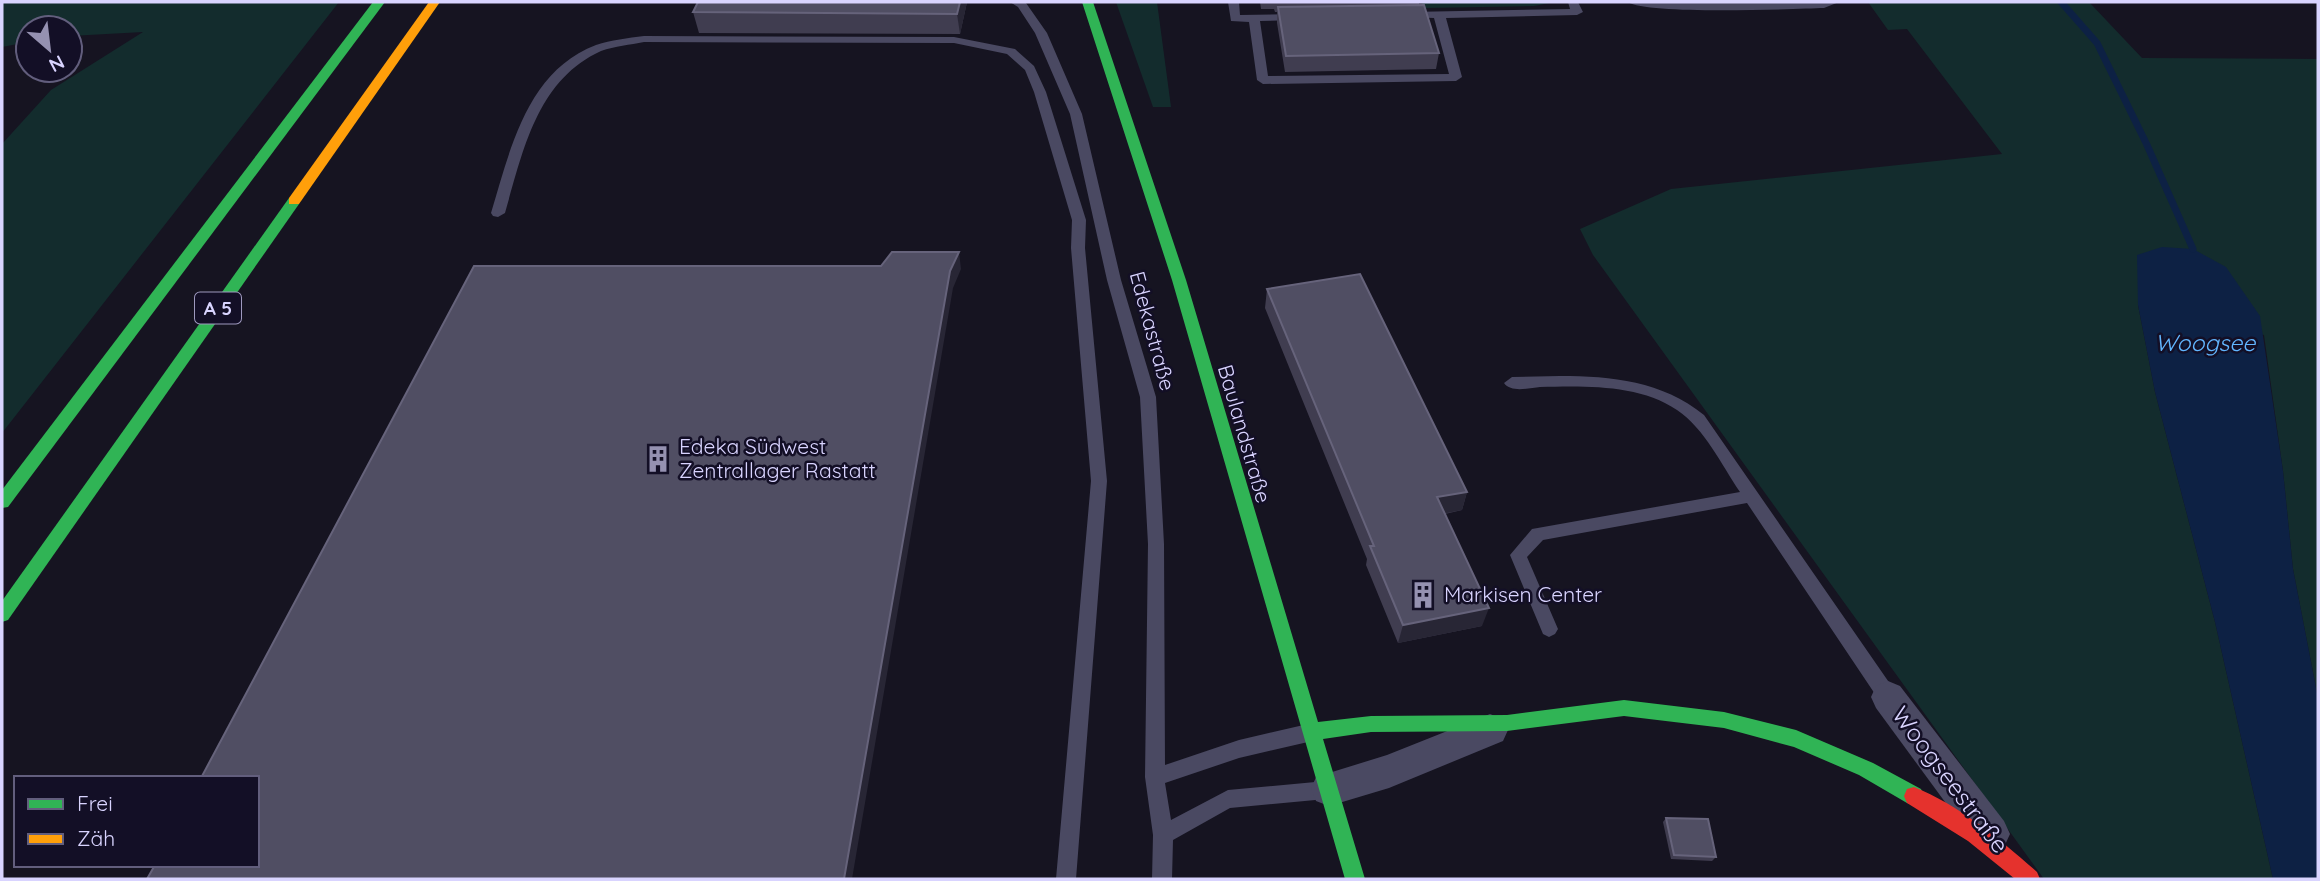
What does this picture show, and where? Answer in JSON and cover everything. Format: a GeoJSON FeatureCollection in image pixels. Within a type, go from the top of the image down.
{"type":"FeatureCollection","features":[{"type":"Feature","properties":{"kind":"main road","name":"A 5"},"geometry":{"type":"LineString","coordinates":[[2,502],[379,2]]}},
{"type":"Feature","properties":{"kind":"main road","name":"A 5"},"geometry":{"type":"LineString","coordinates":[[2,615],[434,2]]}},
{"type":"Feature","properties":{"kind":"main road","name":"Baulandstraße"},"geometry":{"type":"LineString","coordinates":[[1087,2],[1179,280],[1355,879]]}},
{"type":"Feature","properties":{"kind":"main road","name":"Woogseestraße"},"geometry":{"type":"LineString","coordinates":[[1311,732],[1371,724],[1507,723],[1624,708],[1724,720],[1784,736],[1866,769],[1930,804],[2021,871]]}},
{"type":"Feature","properties":{"kind":"street","name":"Woogseestraße"},"geometry":{"type":"LineString","coordinates":[[1888,697],[2021,871]]}},
{"type":"Feature","properties":{"kind":"street","name":"Woogseestraße"},"geometry":{"type":"LineString","coordinates":[[1329,789],[1389,771],[1507,723]]}},
{"type":"Feature","properties":{"kind":"lane","name":"Edekastraße"},"geometry":{"type":"LineString","coordinates":[[1015,2],[1022,5],[1041,33],[1076,114],[1114,280],[1148,397],[1156,544],[1155,777],[1163,835],[1162,879]]}},
{"type":"Feature","properties":{"kind":"lane"},"geometry":{"type":"LineString","coordinates":[[1234,2],[1235,19],[1307,17]]}},
{"type":"Feature","properties":{"kind":"lane"},"geometry":{"type":"LineString","coordinates":[[1400,15],[1577,12],[1573,2]]}},
{"type":"Feature","properties":{"kind":"lane"},"geometry":{"type":"LineString","coordinates":[[1634,2],[1668,6],[1824,5],[1833,2]]}},
{"type":"Feature","properties":{"kind":"lane"},"geometry":{"type":"LineString","coordinates":[[1254,18],[1263,80],[1456,77],[1439,14]]}},
{"type":"Feature","properties":{"kind":"lane"},"geometry":{"type":"LineString","coordinates":[[498,213],[528,119],[557,71],[596,49],[644,39],[954,40],[1011,51],[1030,69],[1040,92],[1079,220],[1078,248],[1099,481],[1066,879]]}},
{"type":"Feature","properties":{"kind":"lane"},"geometry":{"type":"LineString","coordinates":[[1512,383],[1578,380],[1660,394],[1686,406],[1699,419],[1888,697]]}},
{"type":"Feature","properties":{"kind":"lane"},"geometry":{"type":"LineString","coordinates":[[1549,629],[1518,555],[1538,534],[1752,496]]}},
{"type":"Feature","properties":{"kind":"lane"},"geometry":{"type":"LineString","coordinates":[[1155,777],[1239,749],[1311,732]]}},
{"type":"Feature","properties":{"kind":"lane"},"geometry":{"type":"LineString","coordinates":[[1163,835],[1228,799],[1329,789]]}},
{"type":"Feature","properties":{"kind":"green space"},"geometry":{"type":"Polygon","coordinates":[[[2,2],[339,2],[2,433],[2,144],[51,90],[61,84],[84,84],[84,69],[143,32],[84,35],[84,14],[14,14],[14,45],[2,47],[2,2]]]}},
{"type":"Feature","properties":{"kind":"green space"},"geometry":{"type":"Polygon","coordinates":[[[1116,2],[1157,2],[1171,107],[1153,107],[1116,2]]]}},
{"type":"Feature","properties":{"kind":"green space"},"geometry":{"type":"Polygon","coordinates":[[[1422,2],[1555,2],[1534,6],[1424,8],[1422,2]]]}},
{"type":"Feature","properties":{"kind":"green space"},"geometry":{"type":"Polygon","coordinates":[[[1868,2],[2089,2],[2142,58],[2318,59],[2318,698],[2293,569],[2283,471],[2264,335],[2138,305],[2155,392],[2215,622],[2273,879],[2044,879],[1593,255],[1580,229],[1671,189],[2002,154],[1907,29],[1888,30],[1868,2]]]}},
{"type":"Feature","properties":{"kind":"water","name":"Woogsee"},"geometry":{"type":"Polygon","coordinates":[[[2162,247],[2193,249],[2226,267],[2260,316],[2283,471],[2293,569],[2318,698],[2318,879],[2273,879],[2215,622],[2155,392],[2138,305],[2137,255],[2162,247]]]}},
{"type":"Feature","properties":{"kind":"building"},"geometry":{"type":"Polygon","coordinates":[[[698,2],[960,2],[957,14],[693,12],[698,2]]]}},
{"type":"Feature","properties":{"kind":"building"},"geometry":{"type":"Polygon","coordinates":[[[1424,5],[1439,53],[1286,56],[1278,7],[1424,5]]]}},
{"type":"Feature","properties":{"kind":"building","name":"Edeka Südwest Zentrallager Rastatt"},"geometry":{"type":"Polygon","coordinates":[[[892,252],[959,252],[950,271],[844,879],[147,879],[154,867],[259,867],[259,776],[202,776],[474,266],[881,266],[892,252]]]}},
{"type":"Feature","properties":{"kind":"building"},"geometry":{"type":"Polygon","coordinates":[[[1360,274],[1467,492],[1437,497],[1489,608],[1403,625],[1370,546],[1374,546],[1267,289],[1360,274]]]}},
{"type":"Feature","properties":{"kind":"building"},"geometry":{"type":"Polygon","coordinates":[[[1666,818],[1708,819],[1716,857],[1674,855],[1666,818]]]}},
{"type":"Feature","properties":{"kind":"waterway"},"geometry":{"type":"LineString","coordinates":[[2061,2],[2097,43],[2147,145],[2193,249]]}},
{"type":"Feature","properties":{"kind":"traffic: fast"},"geometry":{"type":"LineString","coordinates":[[2,502],[379,2]]}},
{"type":"Feature","properties":{"kind":"traffic: fast"},"geometry":{"type":"LineString","coordinates":[[1087,2],[1179,280],[1355,879]]}},
{"type":"Feature","properties":{"kind":"traffic: fast"},"geometry":{"type":"LineString","coordinates":[[2,615],[294,201]]}},
{"type":"Feature","properties":{"kind":"traffic: fast"},"geometry":{"type":"LineString","coordinates":[[1311,732],[1371,724],[1507,723],[1624,708],[1724,720],[1796,739],[1866,769],[1914,796]]}},
{"type":"Feature","properties":{"kind":"traffic: slow"},"geometry":{"type":"LineString","coordinates":[[294,201],[434,2]]}},
{"type":"Feature","properties":{"kind":"traffic: jam"},"geometry":{"type":"LineString","coordinates":[[1914,796],[1975,834],[2030,879]]}},
{"type":"Feature","properties":{"kind":"place","name":"Edeka Südwest Zentrallager Rastatt"},"geometry":{"type":"Point","coordinates":[658,459]}},
{"type":"Feature","properties":{"kind":"place","name":"Markisen Center"},"geometry":{"type":"Point","coordinates":[1423,595]}}]}
